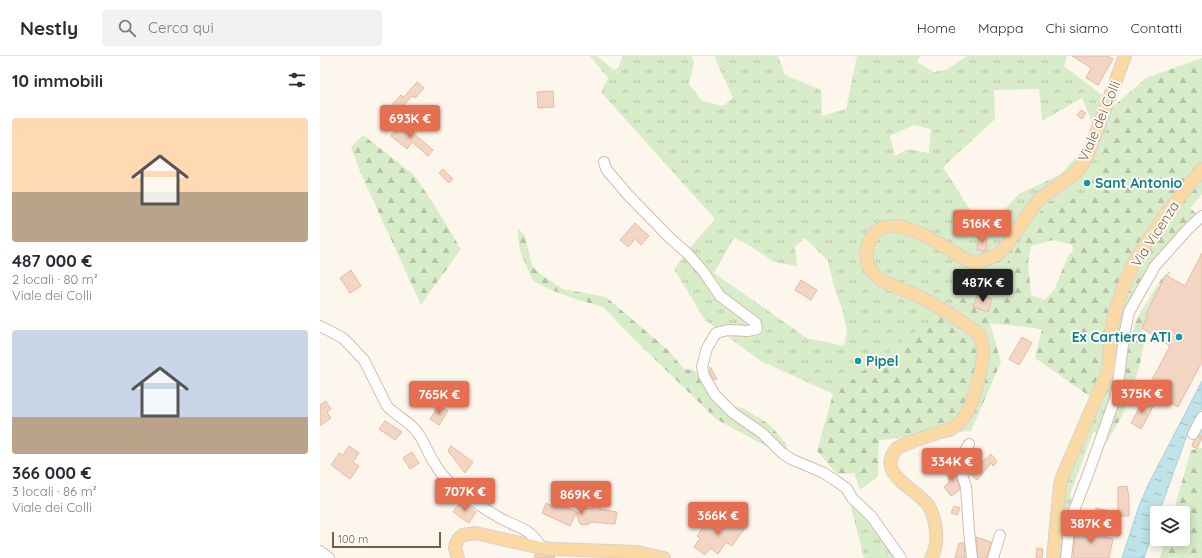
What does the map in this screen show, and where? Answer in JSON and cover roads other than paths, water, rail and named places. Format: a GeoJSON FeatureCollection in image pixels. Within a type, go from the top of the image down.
{"type":"FeatureCollection","features":[{"type":"Feature","properties":{"kind":"main road","name":"Viale dei Colli"},"geometry":{"type":"LineString","coordinates":[[932,558],[937,537],[936,524],[933,514],[929,506],[893,473],[890,466],[891,459],[897,448],[951,429],[964,417],[974,396],[982,366],[981,342],[979,336],[974,331],[947,312],[920,297],[889,284],[873,274],[867,263],[866,252],[871,237],[880,230],[891,225],[912,229],[968,261],[977,263],[997,254],[1006,246],[1038,200],[1077,172],[1087,157],[1126,56]]}},
{"type":"Feature","properties":{"kind":"main road","name":"Via Vicenza"},"geometry":{"type":"LineString","coordinates":[[1053,558],[1062,476],[1108,371],[1112,326],[1118,302],[1140,251],[1166,214],[1202,169]]}},
{"type":"Feature","properties":{"kind":"main road"},"geometry":{"type":"LineString","coordinates":[[458,558],[455,548],[456,543],[459,538],[469,534],[542,548],[636,552],[664,558]]}},
{"type":"Feature","properties":{"kind":"street"},"geometry":{"type":"LineString","coordinates":[[604,162],[606,169],[628,195],[670,238],[687,253],[703,271],[720,296],[756,323],[757,329],[748,331],[728,330],[716,333],[712,340],[704,356],[702,371],[715,395],[733,413],[762,433],[782,453],[791,459],[824,473],[846,489],[852,498],[871,516],[901,558]]}},
{"type":"Feature","properties":{"kind":"street"},"geometry":{"type":"LineString","coordinates":[[1066,558],[1070,521],[1114,399],[1129,312],[1155,266],[1188,229],[1202,216]]}},
{"type":"Feature","properties":{"kind":"street"},"geometry":{"type":"LineString","coordinates":[[320,326],[343,338],[364,360],[387,406],[417,431],[435,464],[450,483],[500,518],[530,532],[536,537],[542,548]]}},
{"type":"Feature","properties":{"kind":"street"},"geometry":{"type":"LineString","coordinates":[[1193,434],[1202,417]]}},
{"type":"Feature","properties":{"kind":"street"},"geometry":{"type":"LineString","coordinates":[[970,444],[961,457],[960,468],[966,487],[972,558]]}},
{"type":"Feature","properties":{"kind":"street"},"geometry":{"type":"LineString","coordinates":[[993,558],[1000,535]]}},
{"type":"Feature","properties":{"kind":"street"},"geometry":{"type":"LineString","coordinates":[[320,551],[330,558]]}},
{"type":"Feature","properties":{"kind":"water"},"geometry":{"type":"Polygon","coordinates":[[[1202,381],[1202,408],[1187,435],[1162,506],[1150,506],[1150,540],[1144,558],[1122,558],[1139,506],[1148,485],[1202,381]]]}},
{"type":"Feature","properties":{"kind":"waterway"},"geometry":{"type":"LineString","coordinates":[[1200,436],[1202,431]]}},
{"type":"Feature","properties":{"kind":"place","name":"Sant Antonio"},"geometry":{"type":"Point","coordinates":[1087,183]}},
{"type":"Feature","properties":{"kind":"place","name":"Ex Cartiera ATI"},"geometry":{"type":"Point","coordinates":[1179,337]}},
{"type":"Feature","properties":{"kind":"place","name":"Pipel"},"geometry":{"type":"Point","coordinates":[858,361]}}]}
